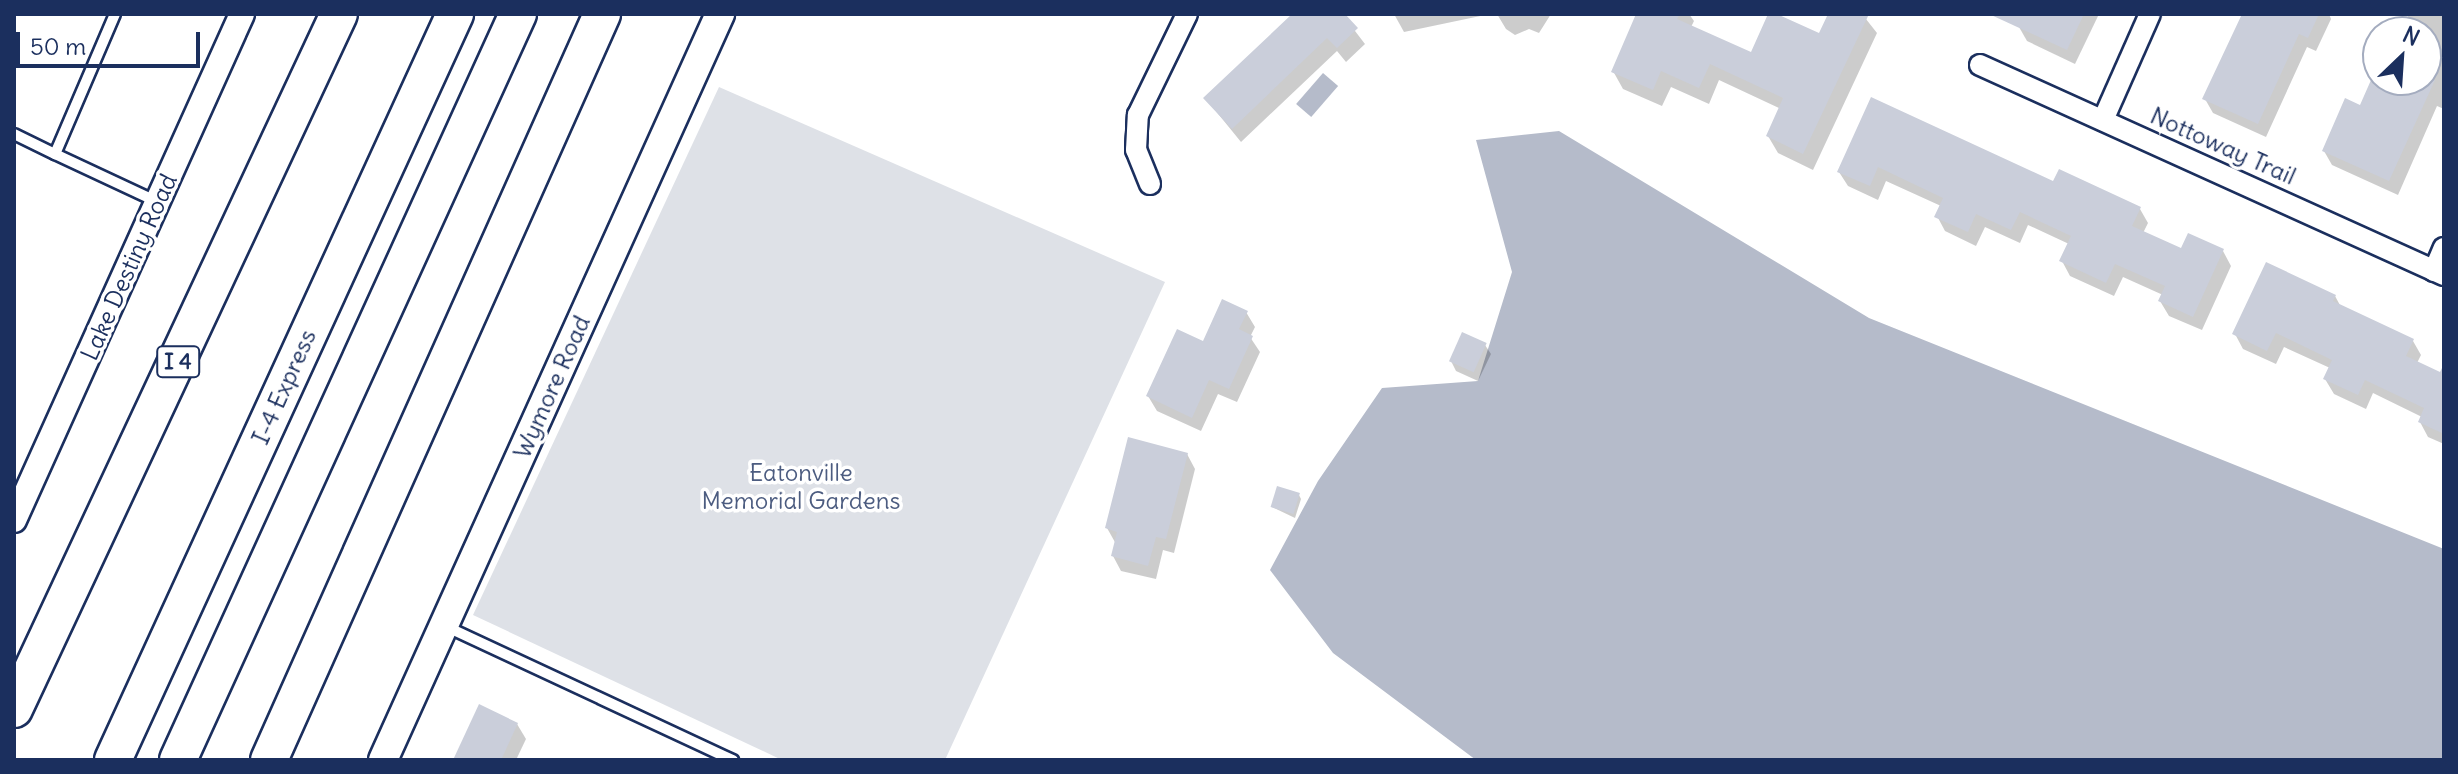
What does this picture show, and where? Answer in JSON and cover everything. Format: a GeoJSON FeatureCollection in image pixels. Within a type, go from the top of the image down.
{"type":"FeatureCollection","features":[{"type":"Feature","properties":{"kind":"highway","name":"I 4"},"geometry":{"type":"LineString","coordinates":[[14,709],[339,14]]}},
{"type":"Feature","properties":{"kind":"highway","name":"I-4 Express"},"geometry":{"type":"LineString","coordinates":[[113,760],[455,14]]}},
{"type":"Feature","properties":{"kind":"highway"},"geometry":{"type":"LineString","coordinates":[[178,760],[518,14]]}},
{"type":"Feature","properties":{"kind":"highway"},"geometry":{"type":"LineString","coordinates":[[269,760],[602,14]]}},
{"type":"Feature","properties":{"kind":"main road","name":"Wymore Road"},"geometry":{"type":"LineString","coordinates":[[383,760],[720,14]]}},
{"type":"Feature","properties":{"kind":"street","name":"Lake Destiny Road"},"geometry":{"type":"LineString","coordinates":[[14,520],[242,14]]}},
{"type":"Feature","properties":{"kind":"street"},"geometry":{"type":"LineString","coordinates":[[1150,184],[1136,150],[1138,115],[1187,14]]}},
{"type":"Feature","properties":{"kind":"street"},"geometry":{"type":"LineString","coordinates":[[2103,120],[2150,14]]}},
{"type":"Feature","properties":{"kind":"street","name":"Nottoway Trail"},"geometry":{"type":"LineString","coordinates":[[1980,65],[2439,273]]}},
{"type":"Feature","properties":{"kind":"street"},"geometry":{"type":"LineString","coordinates":[[2439,273],[2444,248]]}},
{"type":"Feature","properties":{"kind":"lane"},"geometry":{"type":"LineString","coordinates":[[55,154],[115,14]]}},
{"type":"Feature","properties":{"kind":"lane"},"geometry":{"type":"LineString","coordinates":[[14,134],[158,202]]}},
{"type":"Feature","properties":{"kind":"lane"},"geometry":{"type":"LineString","coordinates":[[444,626],[733,760]]}},
{"type":"Feature","properties":{"kind":"green space","name":"Eatonville Memorial Gardens"},"geometry":{"type":"Polygon","coordinates":[[[719,87],[1165,282],[945,760],[782,760],[473,615],[719,87]]]}},
{"type":"Feature","properties":{"kind":"water"},"geometry":{"type":"Polygon","coordinates":[[[1323,73],[1338,86],[1311,117],[1296,104],[1323,73]]]}},
{"type":"Feature","properties":{"kind":"water"},"geometry":{"type":"Polygon","coordinates":[[[1559,131],[1869,318],[2444,549],[2444,760],[1476,760],[1333,653],[1270,570],[1318,481],[1382,388],[1478,381],[1512,272],[1476,140],[1559,131]]]}},
{"type":"Feature","properties":{"kind":"building"},"geometry":{"type":"Polygon","coordinates":[[[1292,14],[1345,14],[1358,28],[1337,48],[1327,38],[1232,129],[1203,98],[1292,14]]]}},
{"type":"Feature","properties":{"kind":"building"},"geometry":{"type":"Polygon","coordinates":[[[1636,14],[1680,14],[1677,19],[1751,52],[1768,14],[1777,14],[1819,33],[1828,14],[1869,14],[1803,154],[1766,136],[1783,98],[1710,64],[1699,88],[1661,71],[1653,90],[1611,72],[1636,14]]]}},
{"type":"Feature","properties":{"kind":"building"},"geometry":{"type":"Polygon","coordinates":[[[1989,14],[2084,14],[2067,50],[1989,14]]]}},
{"type":"Feature","properties":{"kind":"building"},"geometry":{"type":"Polygon","coordinates":[[[2242,14],[2319,14],[2308,38],[2299,34],[2258,124],[2202,99],[2242,14]]]}},
{"type":"Feature","properties":{"kind":"building"},"geometry":{"type":"Polygon","coordinates":[[[2364,96],[2428,96],[2389,181],[2322,151],[2345,98],[2360,105],[2364,96]]]}},
{"type":"Feature","properties":{"kind":"building"},"geometry":{"type":"Polygon","coordinates":[[[1871,97],[2053,181],[2059,169],[2141,207],[2132,226],[2181,248],[2188,233],[2224,249],[2193,317],[2158,301],[2165,286],[2115,264],[2106,283],[2059,261],[2071,236],[2020,212],[2011,230],[1976,214],[1968,232],[1934,217],[1943,198],[1878,167],[1870,186],[1837,172],[1871,97]]]}},
{"type":"Feature","properties":{"kind":"building"},"geometry":{"type":"Polygon","coordinates":[[[2266,262],[2336,295],[2333,301],[2414,339],[2406,356],[2440,372],[2444,364],[2444,434],[2418,422],[2424,408],[2365,380],[2358,395],[2323,379],[2332,360],[2276,333],[2267,351],[2232,334],[2266,262]]]}},
{"type":"Feature","properties":{"kind":"building"},"geometry":{"type":"Polygon","coordinates":[[[1222,299],[1248,311],[1239,329],[1253,336],[1229,389],[1209,380],[1192,418],[1146,396],[1177,329],[1203,341],[1222,299]]]}},
{"type":"Feature","properties":{"kind":"building"},"geometry":{"type":"Polygon","coordinates":[[[1462,332],[1487,343],[1474,372],[1449,361],[1462,332]]]}},
{"type":"Feature","properties":{"kind":"building"},"geometry":{"type":"Polygon","coordinates":[[[1128,437],[1188,453],[1166,539],[1156,537],[1148,566],[1111,556],[1117,532],[1105,528],[1128,437]]]}},
{"type":"Feature","properties":{"kind":"building"},"geometry":{"type":"Polygon","coordinates":[[[1277,486],[1300,493],[1294,514],[1271,507],[1277,486]]]}},
{"type":"Feature","properties":{"kind":"building"},"geometry":{"type":"Polygon","coordinates":[[[479,704],[518,723],[501,760],[453,760],[479,704]]]}}]}
